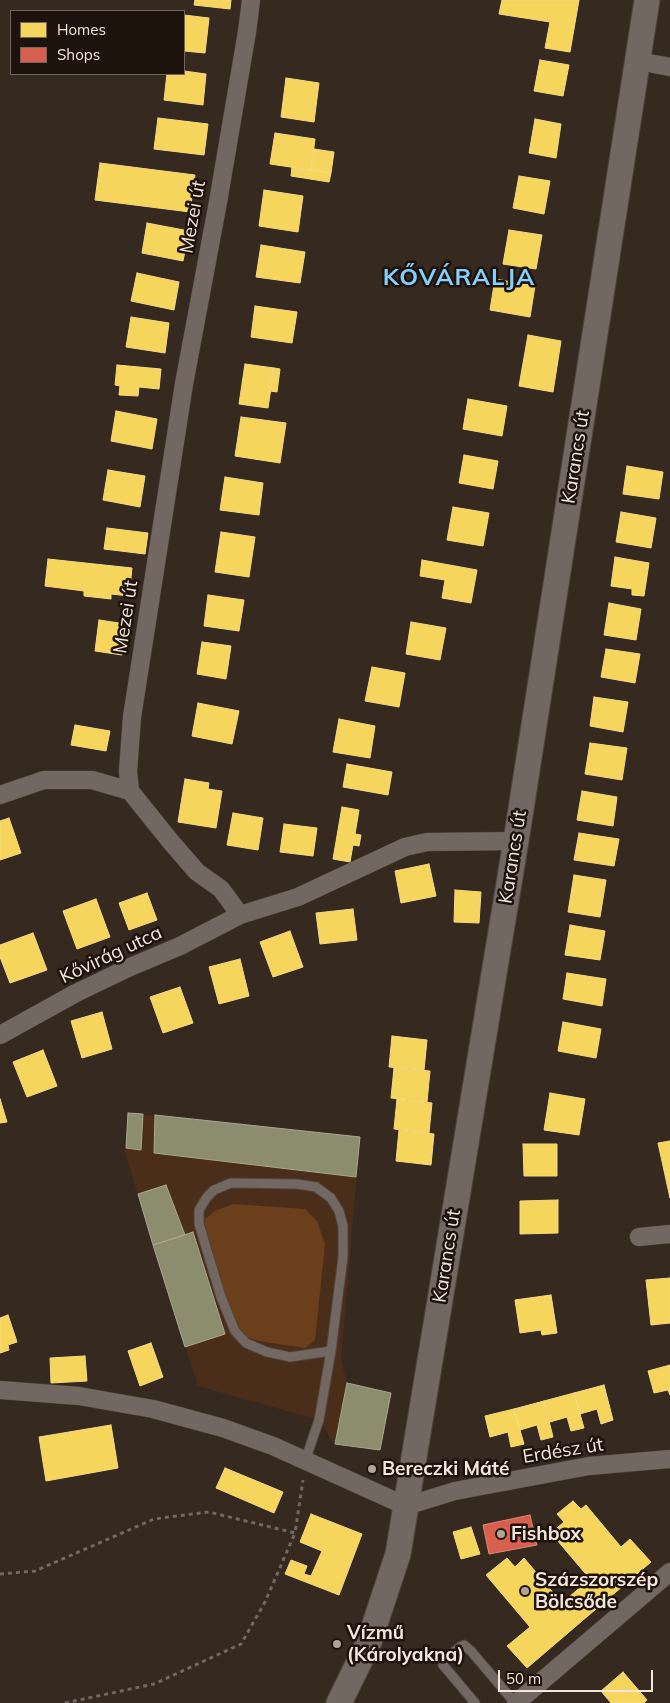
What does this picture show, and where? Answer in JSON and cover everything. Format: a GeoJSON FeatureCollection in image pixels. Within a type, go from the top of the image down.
{"type":"FeatureCollection","features":[{"type":"Feature","properties":{"kind":"main road","name":"Karancs út"},"geometry":{"type":"LineString","coordinates":[[339,1703],[369,1642],[398,1554],[516,842],[647,0]]}},
{"type":"Feature","properties":{"kind":"street","name":"Mezei út"},"geometry":{"type":"LineString","coordinates":[[130,791],[128,770],[132,717],[184,384],[218,202],[247,32],[250,0]]}},
{"type":"Feature","properties":{"kind":"street"},"geometry":{"type":"LineString","coordinates":[[638,61],[670,67]]}},
{"type":"Feature","properties":{"kind":"street"},"geometry":{"type":"LineString","coordinates":[[0,795],[44,780],[92,780],[130,791],[197,872],[221,889],[240,915],[298,897],[405,847],[427,842],[516,842]]}},
{"type":"Feature","properties":{"kind":"street","name":"Kővirág utca"},"geometry":{"type":"LineString","coordinates":[[0,1035],[76,993],[180,946],[240,915]]}},
{"type":"Feature","properties":{"kind":"street"},"geometry":{"type":"LineString","coordinates":[[639,1237],[670,1234]]}},
{"type":"Feature","properties":{"kind":"street"},"geometry":{"type":"LineString","coordinates":[[0,1390],[79,1396],[153,1409],[223,1428],[273,1446],[406,1506]]}},
{"type":"Feature","properties":{"kind":"street","name":"Erdész út"},"geometry":{"type":"LineString","coordinates":[[406,1506],[455,1491],[589,1466],[670,1459]]}},
{"type":"Feature","properties":{"kind":"street"},"geometry":{"type":"LineString","coordinates":[[515,1703],[670,1572]]}},
{"type":"Feature","properties":{"kind":"lane"},"geometry":{"type":"LineString","coordinates":[[305,1461],[319,1420],[331,1350],[343,1256],[343,1226],[339,1212],[331,1198],[316,1187],[298,1184],[231,1183],[214,1190],[199,1210],[199,1224],[221,1297],[236,1331],[246,1343],[267,1352],[290,1357],[331,1350]]}},
{"type":"Feature","properties":{"kind":"lane"},"geometry":{"type":"LineString","coordinates":[[475,1703],[444,1664],[444,1660],[464,1645],[515,1703]]}},
{"type":"Feature","properties":{"kind":"path"},"geometry":{"type":"LineString","coordinates":[[65,1703],[154,1684],[241,1644],[265,1602],[295,1533],[301,1501],[305,1461]]}},
{"type":"Feature","properties":{"kind":"path"},"geometry":{"type":"LineString","coordinates":[[0,1574],[35,1571],[154,1519],[209,1512],[295,1533]]}},
{"type":"Feature","properties":{"kind":"shaded area"},"geometry":{"type":"Polygon","coordinates":[[[128,1113],[360,1137],[341,1360],[347,1383],[391,1393],[380,1450],[335,1444],[319,1420],[198,1386],[125,1152],[128,1113]]]}},
{"type":"Feature","properties":{"kind":"shaded area"},"geometry":{"type":"Polygon","coordinates":[[[233,1204],[305,1209],[317,1221],[325,1244],[315,1340],[305,1348],[259,1341],[247,1337],[235,1327],[203,1239],[205,1219],[215,1211],[233,1204]]]}},
{"type":"Feature","properties":{"kind":"building: Homes"},"geometry":{"type":"Polygon","coordinates":[[[195,0],[231,0],[230,9],[194,5],[195,0]]]}},
{"type":"Feature","properties":{"kind":"building: Homes"},"geometry":{"type":"Polygon","coordinates":[[[502,0],[579,0],[570,52],[545,48],[550,22],[499,14],[502,0]]]}},
{"type":"Feature","properties":{"kind":"building: Homes"},"geometry":{"type":"Polygon","coordinates":[[[185,15],[209,18],[205,53],[185,51],[185,15]]]}},
{"type":"Feature","properties":{"kind":"building: Homes"},"geometry":{"type":"Polygon","coordinates":[[[540,60],[569,65],[563,96],[534,91],[540,60]]]}},
{"type":"Feature","properties":{"kind":"building: Homes"},"geometry":{"type":"Polygon","coordinates":[[[185,71],[206,74],[203,105],[164,100],[167,75],[185,75],[185,71]]]}},
{"type":"Feature","properties":{"kind":"building: Homes"},"geometry":{"type":"Polygon","coordinates":[[[286,78],[319,83],[314,122],[281,117],[286,78]]]}},
{"type":"Feature","properties":{"kind":"building: Homes"},"geometry":{"type":"Polygon","coordinates":[[[158,118],[208,124],[204,155],[154,149],[158,118]]]}},
{"type":"Feature","properties":{"kind":"building: Homes"},"geometry":{"type":"Polygon","coordinates":[[[535,119],[561,124],[556,158],[529,153],[535,119]]]}},
{"type":"Feature","properties":{"kind":"building: Homes"},"geometry":{"type":"Polygon","coordinates":[[[275,133],[315,139],[311,170],[270,164],[275,133]]]}},
{"type":"Feature","properties":{"kind":"building: Homes"},"geometry":{"type":"Polygon","coordinates":[[[314,149],[334,152],[331,173],[311,170],[314,149]]]}},
{"type":"Feature","properties":{"kind":"building: Homes"},"geometry":{"type":"Polygon","coordinates":[[[100,163],[195,175],[190,212],[95,200],[100,163]]]}},
{"type":"Feature","properties":{"kind":"building: Homes"},"geometry":{"type":"Polygon","coordinates":[[[292,167],[331,173],[329,182],[291,176],[292,167]]]}},
{"type":"Feature","properties":{"kind":"building: Homes"},"geometry":{"type":"Polygon","coordinates":[[[519,176],[550,181],[544,214],[513,208],[519,176]]]}},
{"type":"Feature","properties":{"kind":"building: Homes"},"geometry":{"type":"Polygon","coordinates":[[[264,190],[303,196],[298,232],[259,226],[264,190]]]}},
{"type":"Feature","properties":{"kind":"building: Homes"},"geometry":{"type":"Polygon","coordinates":[[[147,223],[189,231],[183,261],[142,253],[147,223]]]}},
{"type":"Feature","properties":{"kind":"building: Homes"},"geometry":{"type":"Polygon","coordinates":[[[509,230],[542,235],[536,269],[503,264],[509,230]]]}},
{"type":"Feature","properties":{"kind":"building: Homes"},"geometry":{"type":"Polygon","coordinates":[[[261,245],[305,252],[300,283],[256,277],[261,245]]]}},
{"type":"Feature","properties":{"kind":"building: Homes"},"geometry":{"type":"Polygon","coordinates":[[[137,273],[179,282],[174,310],[131,301],[137,273]]]}},
{"type":"Feature","properties":{"kind":"building: Homes"},"geometry":{"type":"Polygon","coordinates":[[[495,279],[535,286],[530,317],[490,310],[495,279]]]}},
{"type":"Feature","properties":{"kind":"building: Homes"},"geometry":{"type":"Polygon","coordinates":[[[255,306],[297,312],[292,343],[251,337],[255,306]]]}},
{"type":"Feature","properties":{"kind":"building: Homes"},"geometry":{"type":"Polygon","coordinates":[[[131,317],[169,323],[165,353],[126,347],[131,317]]]}},
{"type":"Feature","properties":{"kind":"building: Homes"},"geometry":{"type":"Polygon","coordinates":[[[528,335],[561,341],[553,392],[519,386],[528,335]]]}},
{"type":"Feature","properties":{"kind":"building: Homes"},"geometry":{"type":"Polygon","coordinates":[[[245,364],[274,368],[268,408],[239,404],[245,364]]]}},
{"type":"Feature","properties":{"kind":"building: Homes"},"geometry":{"type":"Polygon","coordinates":[[[117,365],[161,369],[159,389],[139,387],[138,396],[119,395],[120,386],[115,385],[117,365]]]}},
{"type":"Feature","properties":{"kind":"building: Homes"},"geometry":{"type":"Polygon","coordinates":[[[274,368],[280,369],[277,392],[270,391],[274,368]]]}},
{"type":"Feature","properties":{"kind":"building: Homes"},"geometry":{"type":"Polygon","coordinates":[[[468,399],[507,406],[502,436],[463,429],[468,399]]]}},
{"type":"Feature","properties":{"kind":"building: Homes"},"geometry":{"type":"Polygon","coordinates":[[[116,411],[157,419],[152,449],[111,441],[116,411]]]}},
{"type":"Feature","properties":{"kind":"building: Homes"},"geometry":{"type":"Polygon","coordinates":[[[241,417],[286,423],[280,463],[235,456],[241,417]]]}},
{"type":"Feature","properties":{"kind":"building: Homes"},"geometry":{"type":"Polygon","coordinates":[[[464,455],[498,461],[493,489],[459,483],[464,455]]]}},
{"type":"Feature","properties":{"kind":"building: Homes"},"geometry":{"type":"Polygon","coordinates":[[[627,466],[663,472],[659,499],[623,494],[627,466]]]}},
{"type":"Feature","properties":{"kind":"building: Homes"},"geometry":{"type":"Polygon","coordinates":[[[108,470],[145,476],[140,507],[103,500],[108,470]]]}},
{"type":"Feature","properties":{"kind":"building: Homes"},"geometry":{"type":"Polygon","coordinates":[[[225,477],[263,483],[259,515],[220,510],[225,477]]]}},
{"type":"Feature","properties":{"kind":"building: Homes"},"geometry":{"type":"Polygon","coordinates":[[[453,507],[489,513],[483,546],[447,540],[453,507]]]}},
{"type":"Feature","properties":{"kind":"building: Homes"},"geometry":{"type":"Polygon","coordinates":[[[621,512],[656,518],[651,548],[616,542],[621,512]]]}},
{"type":"Feature","properties":{"kind":"building: Homes"},"geometry":{"type":"Polygon","coordinates":[[[107,528],[148,533],[145,554],[104,549],[107,528]]]}},
{"type":"Feature","properties":{"kind":"building: Homes"},"geometry":{"type":"Polygon","coordinates":[[[221,532],[255,537],[249,577],[215,572],[221,532]]]}},
{"type":"Feature","properties":{"kind":"building: Homes"},"geometry":{"type":"Polygon","coordinates":[[[615,557],[649,563],[644,596],[632,595],[632,589],[611,586],[615,557]]]}},
{"type":"Feature","properties":{"kind":"building: Homes"},"geometry":{"type":"Polygon","coordinates":[[[48,559],[132,568],[129,596],[111,594],[111,599],[84,596],[84,591],[45,586],[48,559]]]}},
{"type":"Feature","properties":{"kind":"building: Homes"},"geometry":{"type":"Polygon","coordinates":[[[422,560],[477,570],[471,603],[442,598],[445,580],[420,576],[422,560]]]}},
{"type":"Feature","properties":{"kind":"building: Homes"},"geometry":{"type":"Polygon","coordinates":[[[208,595],[244,600],[239,631],[204,626],[208,595]]]}},
{"type":"Feature","properties":{"kind":"building: Homes"},"geometry":{"type":"Polygon","coordinates":[[[609,603],[641,609],[636,640],[604,635],[609,603]]]}},
{"type":"Feature","properties":{"kind":"building: Homes"},"geometry":{"type":"Polygon","coordinates":[[[99,620],[126,624],[122,655],[95,651],[99,620]]]}},
{"type":"Feature","properties":{"kind":"building: Homes"},"geometry":{"type":"Polygon","coordinates":[[[411,622],[446,628],[440,660],[406,654],[411,622]]]}},
{"type":"Feature","properties":{"kind":"building: Homes"},"geometry":{"type":"Polygon","coordinates":[[[202,642],[231,646],[226,679],[197,674],[202,642]]]}},
{"type":"Feature","properties":{"kind":"building: Homes"},"geometry":{"type":"Polygon","coordinates":[[[606,649],[640,654],[635,683],[601,677],[606,649]]]}},
{"type":"Feature","properties":{"kind":"building: Homes"},"geometry":{"type":"Polygon","coordinates":[[[372,667],[405,673],[399,707],[365,701],[372,667]]]}},
{"type":"Feature","properties":{"kind":"building: Homes"},"geometry":{"type":"Polygon","coordinates":[[[594,697],[628,702],[623,732],[590,726],[594,697]]]}},
{"type":"Feature","properties":{"kind":"building: Homes"},"geometry":{"type":"Polygon","coordinates":[[[198,703],[239,711],[232,744],[192,736],[198,703]]]}},
{"type":"Feature","properties":{"kind":"building: Homes"},"geometry":{"type":"Polygon","coordinates":[[[339,719],[375,726],[370,758],[333,752],[339,719]]]}},
{"type":"Feature","properties":{"kind":"building: Homes"},"geometry":{"type":"Polygon","coordinates":[[[75,725],[110,731],[106,751],[71,745],[75,725]]]}},
{"type":"Feature","properties":{"kind":"building: Homes"},"geometry":{"type":"Polygon","coordinates":[[[590,743],[627,748],[622,780],[585,774],[590,743]]]}},
{"type":"Feature","properties":{"kind":"building: Homes"},"geometry":{"type":"Polygon","coordinates":[[[347,764],[392,772],[388,795],[343,787],[347,764]]]}},
{"type":"Feature","properties":{"kind":"building: Homes"},"geometry":{"type":"Polygon","coordinates":[[[185,779],[209,783],[208,789],[222,791],[216,828],[178,822],[185,779]]]}},
{"type":"Feature","properties":{"kind":"building: Homes"},"geometry":{"type":"Polygon","coordinates":[[[582,791],[617,797],[613,826],[577,820],[582,791]]]}},
{"type":"Feature","properties":{"kind":"building: Homes"},"geometry":{"type":"Polygon","coordinates":[[[342,807],[359,810],[355,834],[361,835],[359,846],[353,845],[350,862],[333,859],[342,807]]]}},
{"type":"Feature","properties":{"kind":"building: Homes"},"geometry":{"type":"Polygon","coordinates":[[[233,813],[263,818],[258,850],[227,845],[233,813]]]}},
{"type":"Feature","properties":{"kind":"building: Homes"},"geometry":{"type":"Polygon","coordinates":[[[9,818],[21,853],[0,860],[0,821],[9,818]]]}},
{"type":"Feature","properties":{"kind":"building: Homes"},"geometry":{"type":"Polygon","coordinates":[[[284,824],[317,828],[313,856],[280,852],[284,824]]]}},
{"type":"Feature","properties":{"kind":"building: Homes"},"geometry":{"type":"Polygon","coordinates":[[[579,833],[619,839],[614,866],[574,860],[579,833]]]}},
{"type":"Feature","properties":{"kind":"building: Homes"},"geometry":{"type":"Polygon","coordinates":[[[429,864],[436,896],[401,903],[395,871],[429,864]]]}},
{"type":"Feature","properties":{"kind":"building: Homes"},"geometry":{"type":"Polygon","coordinates":[[[574,875],[606,880],[600,917],[568,912],[574,875]]]}},
{"type":"Feature","properties":{"kind":"building: Homes"},"geometry":{"type":"Polygon","coordinates":[[[455,890],[481,892],[479,923],[454,922],[455,890]]]}},
{"type":"Feature","properties":{"kind":"building: Homes"},"geometry":{"type":"Polygon","coordinates":[[[147,893],[157,920],[129,930],[119,903],[147,893]]]}},
{"type":"Feature","properties":{"kind":"building: Homes"},"geometry":{"type":"Polygon","coordinates":[[[96,899],[110,937],[77,949],[63,911],[96,899]]]}},
{"type":"Feature","properties":{"kind":"building: Homes"},"geometry":{"type":"Polygon","coordinates":[[[353,909],[357,940],[320,944],[316,913],[353,909]]]}},
{"type":"Feature","properties":{"kind":"building: Homes"},"geometry":{"type":"Polygon","coordinates":[[[570,925],[605,931],[600,960],[565,955],[570,925]]]}},
{"type":"Feature","properties":{"kind":"building: Homes"},"geometry":{"type":"Polygon","coordinates":[[[290,931],[303,967],[273,977],[260,942],[290,931]]]}},
{"type":"Feature","properties":{"kind":"building: Homes"},"geometry":{"type":"Polygon","coordinates":[[[33,933],[47,970],[10,983],[0,957],[0,945],[33,933]]]}},
{"type":"Feature","properties":{"kind":"building: Homes"},"geometry":{"type":"Polygon","coordinates":[[[240,959],[249,996],[219,1004],[209,967],[240,959]]]}},
{"type":"Feature","properties":{"kind":"building: Homes"},"geometry":{"type":"Polygon","coordinates":[[[567,973],[606,979],[602,1006],[563,999],[567,973]]]}},
{"type":"Feature","properties":{"kind":"building: Homes"},"geometry":{"type":"Polygon","coordinates":[[[180,987],[193,1023],[163,1033],[150,997],[180,987]]]}},
{"type":"Feature","properties":{"kind":"building: Homes"},"geometry":{"type":"Polygon","coordinates":[[[102,1012],[112,1049],[82,1058],[71,1021],[102,1012]]]}},
{"type":"Feature","properties":{"kind":"building: Homes"},"geometry":{"type":"Polygon","coordinates":[[[563,1022],[601,1029],[596,1058],[558,1051],[563,1022]]]}},
{"type":"Feature","properties":{"kind":"building: Homes"},"geometry":{"type":"Polygon","coordinates":[[[392,1036],[427,1040],[424,1070],[389,1067],[392,1036]]]}},
{"type":"Feature","properties":{"kind":"building: Homes"},"geometry":{"type":"Polygon","coordinates":[[[43,1050],[57,1086],[27,1097],[13,1062],[43,1050]]]}},
{"type":"Feature","properties":{"kind":"building: Homes"},"geometry":{"type":"Polygon","coordinates":[[[394,1068],[430,1071],[427,1102],[391,1098],[394,1068]]]}},
{"type":"Feature","properties":{"kind":"building: Homes"},"geometry":{"type":"Polygon","coordinates":[[[550,1093],[585,1099],[579,1135],[544,1130],[550,1093]]]}},
{"type":"Feature","properties":{"kind":"building: Homes"},"geometry":{"type":"Polygon","coordinates":[[[0,1099],[7,1122],[0,1123],[0,1099]]]}},
{"type":"Feature","properties":{"kind":"building: Homes"},"geometry":{"type":"Polygon","coordinates":[[[397,1099],[432,1103],[429,1133],[394,1129],[397,1099]]]}},
{"type":"Feature","properties":{"kind":"building: Homes"},"geometry":{"type":"Polygon","coordinates":[[[399,1130],[434,1134],[431,1165],[396,1161],[399,1130]]]}},
{"type":"Feature","properties":{"kind":"building: Homes"},"geometry":{"type":"Polygon","coordinates":[[[670,1141],[670,1198],[658,1143],[670,1141]]]}},
{"type":"Feature","properties":{"kind":"building: Homes"},"geometry":{"type":"Polygon","coordinates":[[[523,1144],[557,1144],[557,1176],[524,1176],[523,1144]]]}},
{"type":"Feature","properties":{"kind":"building: Homes"},"geometry":{"type":"Polygon","coordinates":[[[558,1200],[558,1233],[520,1234],[520,1201],[558,1200]]]}},
{"type":"Feature","properties":{"kind":"building: Homes"},"geometry":{"type":"Polygon","coordinates":[[[670,1278],[670,1323],[651,1325],[646,1280],[670,1278]]]}},
{"type":"Feature","properties":{"kind":"building: Homes"},"geometry":{"type":"Polygon","coordinates":[[[551,1295],[557,1333],[542,1335],[541,1330],[520,1333],[515,1300],[551,1295]]]}},
{"type":"Feature","properties":{"kind":"building: Homes"},"geometry":{"type":"Polygon","coordinates":[[[8,1315],[17,1342],[8,1345],[9,1350],[0,1353],[0,1318],[8,1315]]]}},
{"type":"Feature","properties":{"kind":"building: Homes"},"geometry":{"type":"Polygon","coordinates":[[[151,1343],[163,1377],[140,1386],[128,1351],[151,1343]]]}},
{"type":"Feature","properties":{"kind":"building: Homes"},"geometry":{"type":"Polygon","coordinates":[[[85,1356],[87,1381],[51,1383],[50,1358],[85,1356]]]}},
{"type":"Feature","properties":{"kind":"building: Homes"},"geometry":{"type":"Polygon","coordinates":[[[670,1365],[670,1395],[668,1390],[654,1393],[648,1371],[670,1365]]]}},
{"type":"Feature","properties":{"kind":"building: Homes"},"geometry":{"type":"Polygon","coordinates":[[[604,1385],[613,1420],[601,1424],[597,1409],[580,1414],[574,1393],[604,1385]]]}},
{"type":"Feature","properties":{"kind":"building: Homes"},"geometry":{"type":"Polygon","coordinates":[[[574,1393],[584,1428],[571,1431],[567,1417],[550,1422],[544,1401],[574,1393]]]}},
{"type":"Feature","properties":{"kind":"building: Homes"},"geometry":{"type":"Polygon","coordinates":[[[544,1401],[553,1437],[541,1440],[537,1425],[520,1430],[514,1409],[544,1401]]]}},
{"type":"Feature","properties":{"kind":"building: Homes"},"geometry":{"type":"Polygon","coordinates":[[[514,1409],[524,1444],[511,1447],[508,1432],[490,1437],[485,1416],[514,1409]]]}},
{"type":"Feature","properties":{"kind":"building: Homes"},"geometry":{"type":"Polygon","coordinates":[[[111,1425],[118,1468],[46,1481],[39,1437],[111,1425]]]}},
{"type":"Feature","properties":{"kind":"building: Homes"},"geometry":{"type":"Polygon","coordinates":[[[225,1468],[283,1492],[274,1513],[216,1488],[225,1468]]]}},
{"type":"Feature","properties":{"kind":"building: Homes","name":"Százszorszép Bölcsőde"},"geometry":{"type":"Polygon","coordinates":[[[573,1501],[581,1509],[586,1505],[621,1547],[630,1539],[651,1562],[527,1668],[507,1646],[530,1627],[486,1575],[507,1558],[515,1567],[524,1558],[562,1603],[590,1579],[551,1533],[564,1522],[557,1514],[573,1501]]]}},
{"type":"Feature","properties":{"kind":"building: Homes"},"geometry":{"type":"Polygon","coordinates":[[[311,1514],[362,1534],[339,1595],[285,1574],[291,1560],[307,1566],[304,1574],[311,1576],[322,1551],[300,1542],[311,1514]]]}},
{"type":"Feature","properties":{"kind":"building: Homes"},"geometry":{"type":"Polygon","coordinates":[[[471,1527],[480,1554],[461,1559],[453,1532],[471,1527]]]}},
{"type":"Feature","properties":{"kind":"building: Homes"},"geometry":{"type":"Polygon","coordinates":[[[623,1672],[647,1700],[644,1703],[611,1703],[601,1691],[623,1672]]]}},
{"type":"Feature","properties":{"kind":"building: Shops"},"geometry":{"type":"Polygon","coordinates":[[[530,1515],[537,1545],[489,1554],[483,1525],[530,1515]]]}},
{"type":"Feature","properties":{"kind":"building: Industry"},"geometry":{"type":"Polygon","coordinates":[[[128,1113],[143,1114],[141,1150],[126,1148],[128,1113]]]}},
{"type":"Feature","properties":{"kind":"building: Industry"},"geometry":{"type":"Polygon","coordinates":[[[155,1115],[360,1137],[356,1177],[154,1153],[155,1115]]]}},
{"type":"Feature","properties":{"kind":"building: Industry"},"geometry":{"type":"Polygon","coordinates":[[[166,1185],[185,1235],[153,1245],[138,1194],[166,1185]]]}},
{"type":"Feature","properties":{"kind":"building: Industry"},"geometry":{"type":"Polygon","coordinates":[[[193,1232],[225,1334],[185,1347],[153,1245],[193,1232]]]}},
{"type":"Feature","properties":{"kind":"building: Industry"},"geometry":{"type":"Polygon","coordinates":[[[347,1383],[391,1393],[380,1450],[335,1444],[347,1383]]]}},
{"type":"Feature","properties":{"kind":"place","name":"Bereczki Máté"},"geometry":{"type":"Point","coordinates":[372,1469]}},
{"type":"Feature","properties":{"kind":"place","name":"Fishbox"},"geometry":{"type":"Point","coordinates":[501,1534]}},
{"type":"Feature","properties":{"kind":"place","name":"Százszorszép Bölcsőde"},"geometry":{"type":"Point","coordinates":[525,1591]}},
{"type":"Feature","properties":{"kind":"place","name":"Vízmű (Károlyakna)"},"geometry":{"type":"Point","coordinates":[337,1644]}},
{"type":"Feature","properties":{"kind":"district","name":"KŐVÁRALJA"},"geometry":{"type":"Point","coordinates":[459,278]}}]}
